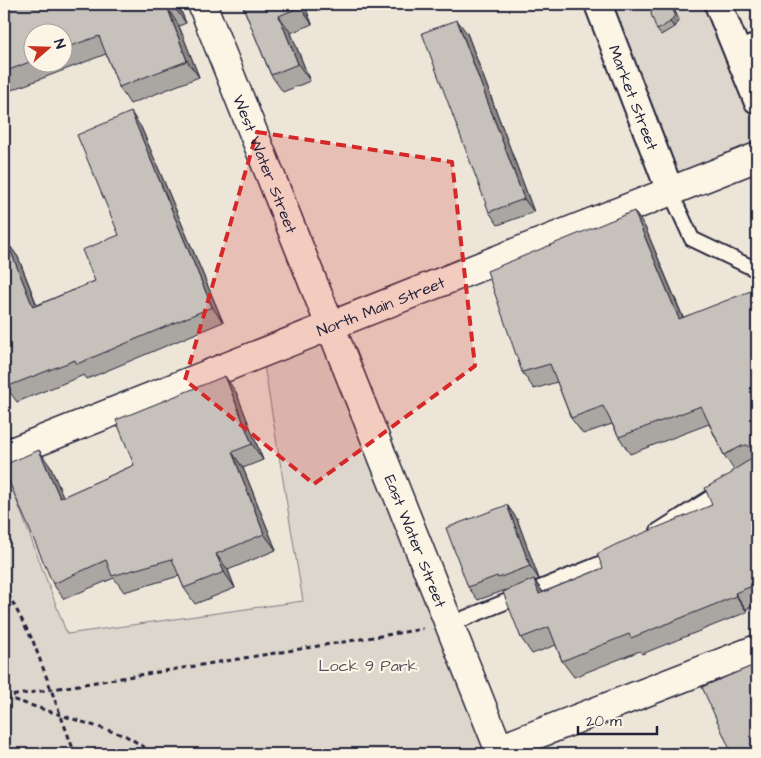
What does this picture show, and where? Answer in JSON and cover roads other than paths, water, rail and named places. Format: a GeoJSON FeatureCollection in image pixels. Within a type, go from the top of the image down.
{"type":"FeatureCollection","features":[{"type":"Feature","properties":{"kind":"main road","name":"West Water Street"},"geometry":{"type":"LineString","coordinates":[[202,4],[330,326]]}},
{"type":"Feature","properties":{"kind":"main road","name":"North Main Street"},"geometry":{"type":"LineString","coordinates":[[4,455],[757,157]]}},
{"type":"Feature","properties":{"kind":"main road","name":"East Water Street"},"geometry":{"type":"LineString","coordinates":[[330,326],[500,752]]}},
{"type":"Feature","properties":{"kind":"main road"},"geometry":{"type":"LineString","coordinates":[[500,752],[757,649]]}},
{"type":"Feature","properties":{"kind":"street","name":"Market Street"},"geometry":{"type":"LineString","coordinates":[[598,4],[670,191]]}},
{"type":"Feature","properties":{"kind":"street"},"geometry":{"type":"LineString","coordinates":[[718,4],[747,45],[757,100]]}},
{"type":"Feature","properties":{"kind":"lane"},"geometry":{"type":"LineString","coordinates":[[670,191],[692,239],[757,270]]}},
{"type":"Feature","properties":{"kind":"lane"},"geometry":{"type":"LineString","coordinates":[[645,539],[757,470]]}},
{"type":"Feature","properties":{"kind":"lane"},"geometry":{"type":"LineString","coordinates":[[448,625],[612,560],[629,549]]}},
{"type":"Feature","properties":{"kind":"park label","name":"Lock 9 Park"},"geometry":{"type":"Point","coordinates":[368,665]}}]}
